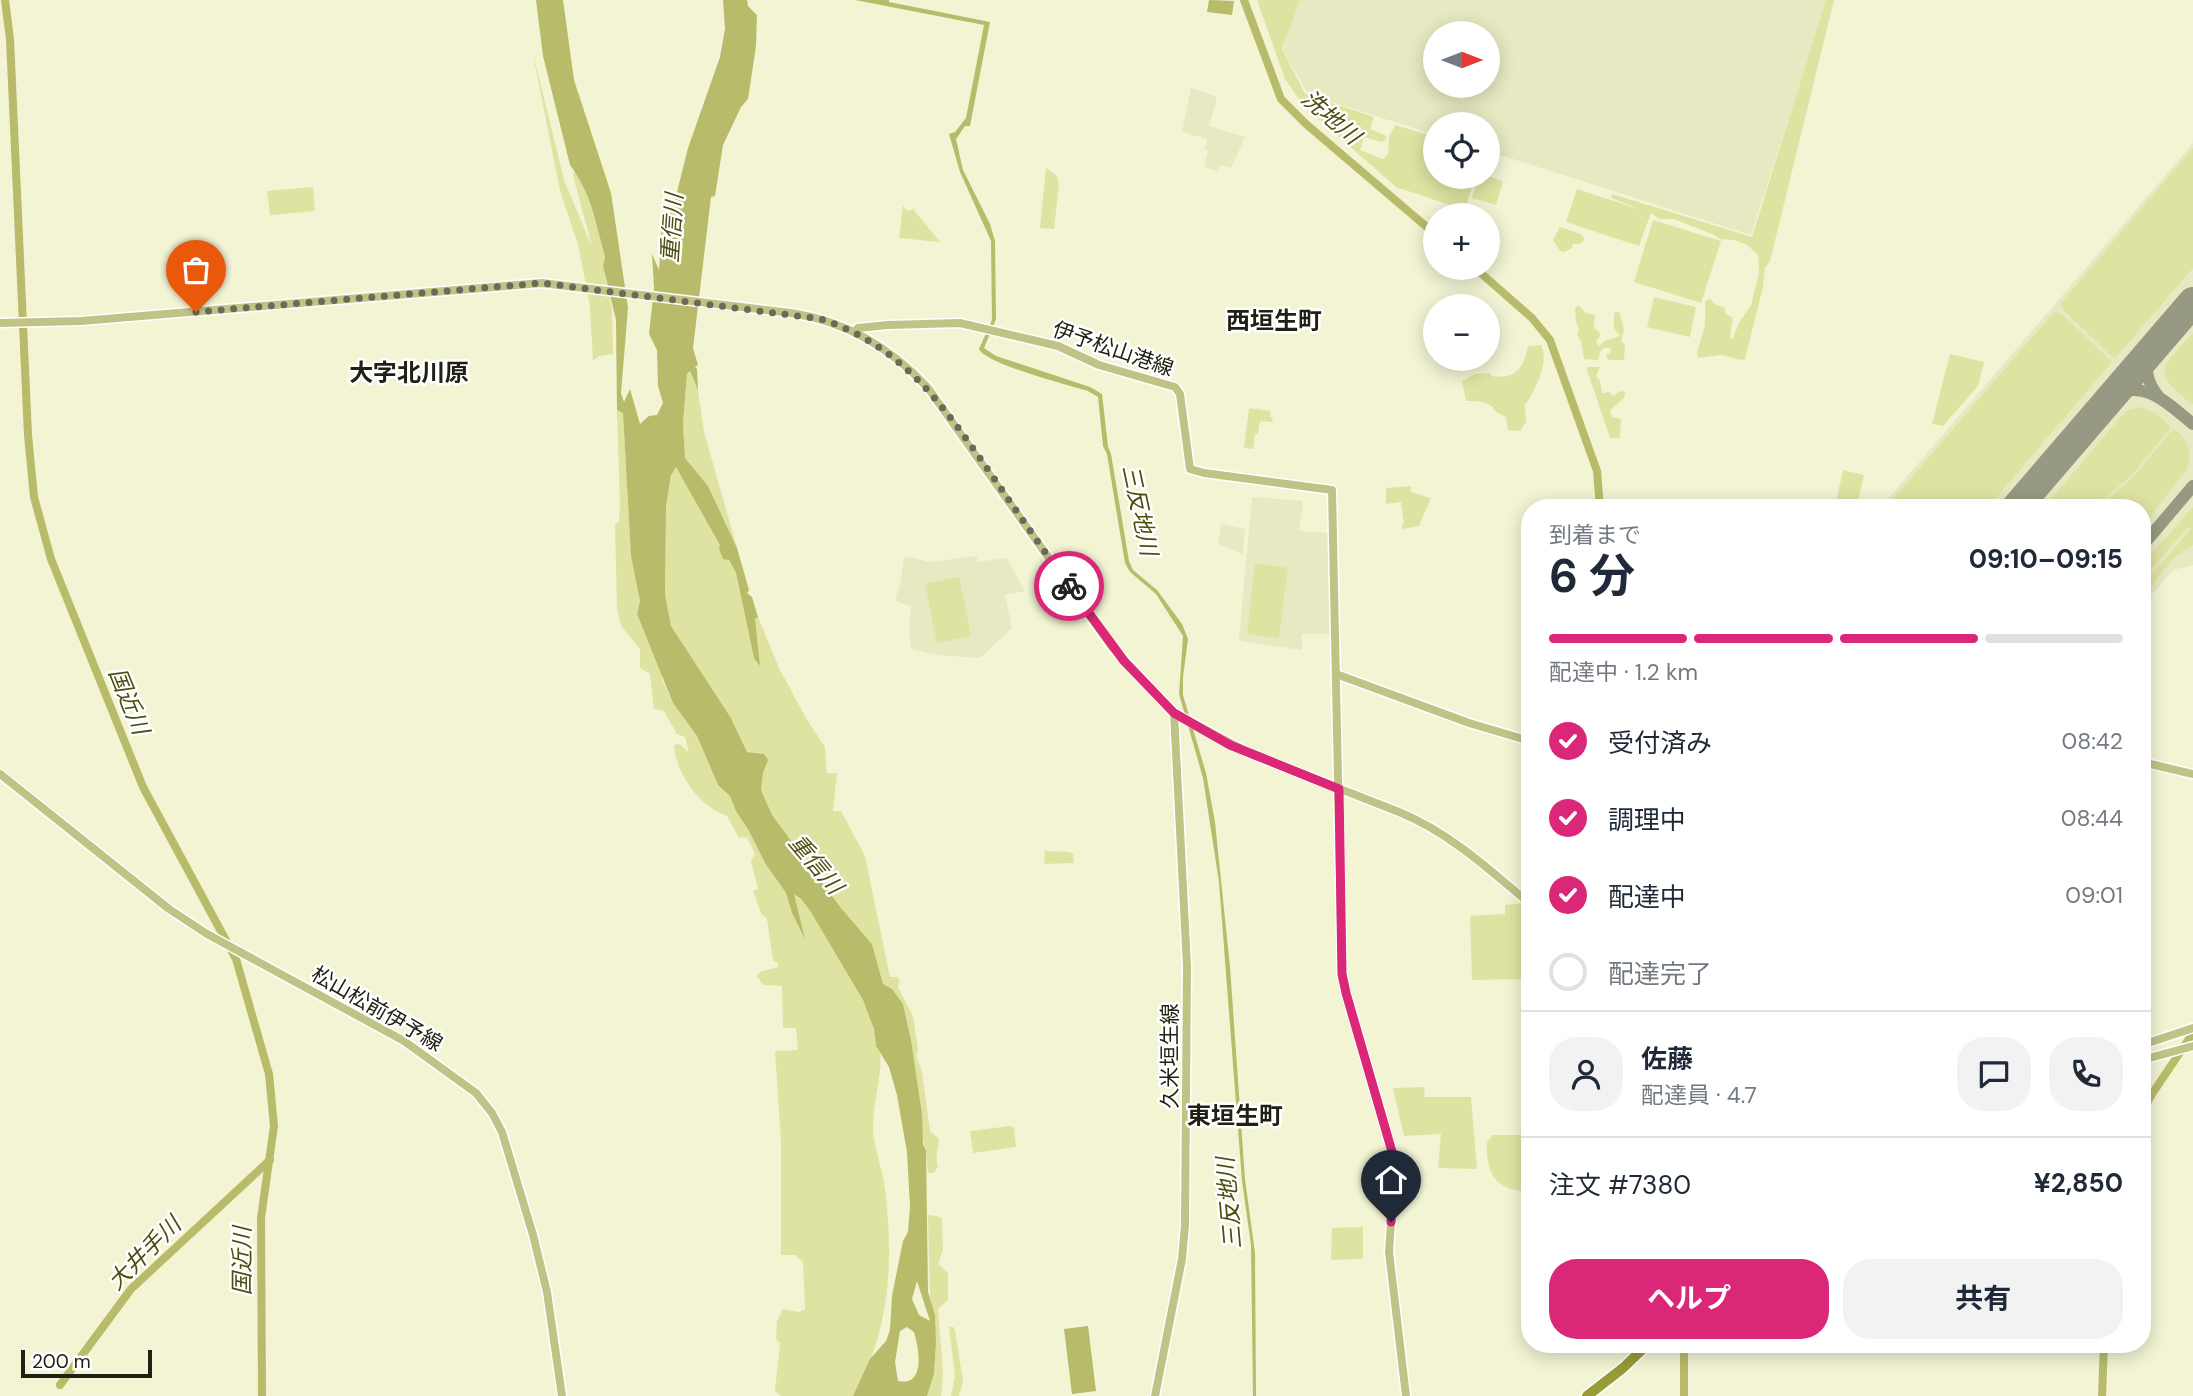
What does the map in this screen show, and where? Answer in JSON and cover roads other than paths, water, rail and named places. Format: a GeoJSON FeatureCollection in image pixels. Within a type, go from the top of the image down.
{"type":"FeatureCollection","features":[{"type":"Feature","properties":{"kind":"highway"},"geometry":{"type":"LineString","coordinates":[[1587,1396],[1638,1353]]}},
{"type":"Feature","properties":{"kind":"main road"},"geometry":{"type":"LineString","coordinates":[[0,323],[133,317],[542,283],[821,319],[854,332],[890,354],[928,388],[1112,646],[1174,713],[1251,754],[1408,815],[1469,852],[1521,896]]}},
{"type":"Feature","properties":{"kind":"main road","name":"伊予松山港線"},"geometry":{"type":"LineString","coordinates":[[854,332],[858,328],[960,323],[1058,346],[1099,366],[1175,387],[1180,394],[1190,469],[1332,490],[1339,789]]}},
{"type":"Feature","properties":{"kind":"main road"},"geometry":{"type":"LineString","coordinates":[[1336,674],[1469,723],[1521,738]]}},
{"type":"Feature","properties":{"kind":"main road","name":"久米垣生線"},"geometry":{"type":"LineString","coordinates":[[1155,1396],[1182,1259],[1185,1208],[1188,966],[1174,713]]}},
{"type":"Feature","properties":{"kind":"main road"},"geometry":{"type":"LineString","coordinates":[[2151,764],[2193,774]]}},
{"type":"Feature","properties":{"kind":"main road","name":"松山松前伊予線"},"geometry":{"type":"LineString","coordinates":[[0,774],[140,886],[207,933],[404,1041],[476,1093],[492,1113],[508,1147],[540,1261],[554,1330],[562,1396]]}},
{"type":"Feature","properties":{"kind":"main road"},"geometry":{"type":"LineString","coordinates":[[1339,789],[1342,974],[1393,1155],[1390,1262],[1406,1396]]}},
{"type":"Feature","properties":{"kind":"main road"},"geometry":{"type":"LineString","coordinates":[[2151,1042],[2189,1030]]}},
{"type":"Feature","properties":{"kind":"main road"},"geometry":{"type":"LineString","coordinates":[[2151,1058],[2192,1046]]}},
{"type":"Feature","properties":{"kind":"water","name":"重信川"},"geometry":{"type":"Polygon","coordinates":[[[536,0],[563,0],[574,80],[611,193],[619,247],[628,308],[621,393],[624,402],[630,389],[640,424],[649,416],[657,415],[663,403],[658,386],[657,350],[649,334],[654,288],[652,254],[659,270],[662,226],[675,200],[688,148],[720,57],[725,29],[723,0],[747,0],[748,6],[757,15],[756,46],[748,99],[741,107],[723,145],[715,196],[711,197],[693,348],[698,365],[695,367],[698,390],[690,371],[687,374],[683,423],[685,458],[708,486],[737,548],[749,590],[747,593],[752,597],[758,617],[755,619],[760,666],[754,658],[736,573],[729,560],[723,559],[720,545],[676,467],[671,475],[666,506],[665,594],[671,626],[731,718],[747,752],[764,754],[768,760],[761,790],[772,815],[841,908],[872,944],[883,984],[892,989],[903,1004],[911,1040],[922,1114],[923,1144],[926,1150],[928,1292],[935,1315],[936,1342],[934,1374],[927,1396],[853,1396],[870,1359],[886,1341],[890,1330],[892,1296],[903,1241],[908,1232],[910,1206],[907,1152],[897,1095],[889,1067],[876,1046],[874,1029],[863,1000],[811,912],[794,894],[805,939],[786,893],[765,863],[730,796],[718,785],[697,736],[673,703],[637,614],[640,601],[631,556],[623,413],[617,410],[616,320],[603,266],[605,257],[595,220],[583,187],[570,165],[543,56],[536,0]],[[917,1281],[912,1299],[919,1315],[930,1321],[917,1281]],[[907,1327],[900,1331],[895,1362],[898,1381],[907,1381],[917,1372],[918,1347],[914,1332],[907,1327]]]}},
{"type":"Feature","properties":{"kind":"water"},"geometry":{"type":"Polygon","coordinates":[[[855,0],[889,0],[990,22],[970,126],[965,126],[956,139],[963,170],[990,224],[995,241],[996,319],[984,348],[996,356],[1090,387],[1102,394],[1108,447],[1129,561],[1133,570],[1157,590],[1182,624],[1188,639],[1183,695],[1206,773],[1215,822],[1230,967],[1245,1179],[1255,1253],[1256,1396],[1253,1396],[1251,1245],[1242,1181],[1219,882],[1203,778],[1179,694],[1183,636],[1156,594],[1130,572],[1125,563],[1107,454],[1103,446],[1098,397],[1088,391],[996,361],[979,349],[992,320],[991,241],[960,172],[949,134],[955,132],[966,118],[984,25],[855,0]]]}},
{"type":"Feature","properties":{"kind":"water"},"geometry":{"type":"Polygon","coordinates":[[[1209,0],[1234,1],[1232,15],[1207,12],[1209,0]]]}},
{"type":"Feature","properties":{"kind":"water"},"geometry":{"type":"Polygon","coordinates":[[[1088,1326],[1096,1391],[1072,1394],[1064,1329],[1088,1326]]]}},
{"type":"Feature","properties":{"kind":"waterway","name":"国近川"},"geometry":{"type":"LineString","coordinates":[[5,0],[10,39],[28,435],[34,497],[51,559],[143,787],[236,959],[269,1074],[274,1126],[261,1218],[262,1396]]}},
{"type":"Feature","properties":{"kind":"waterway","name":"洗地川"},"geometry":{"type":"LineString","coordinates":[[1244,0],[1281,99],[1306,124],[1423,224]]}},
{"type":"Feature","properties":{"kind":"waterway","name":"洗地川"},"geometry":{"type":"LineString","coordinates":[[1489,280],[1532,318],[1550,340],[1597,471],[1599,499]]}},
{"type":"Feature","properties":{"kind":"waterway"},"geometry":{"type":"LineString","coordinates":[[2151,1096],[2193,1033]]}},
{"type":"Feature","properties":{"kind":"waterway","name":"大井手川"},"geometry":{"type":"LineString","coordinates":[[60,1385],[131,1289],[270,1160]]}},
{"type":"Feature","properties":{"kind":"waterway","name":"洗地川"},"geometry":{"type":"LineString","coordinates":[[1684,1353],[1684,1396]]}},
{"type":"Feature","properties":{"kind":"waterway"},"geometry":{"type":"LineString","coordinates":[[2102,1396],[2104,1353]]}},
{"type":"Feature","properties":{"kind":"district","name":"西垣生町"},"geometry":{"type":"Point","coordinates":[1274,320]}},
{"type":"Feature","properties":{"kind":"district","name":"大字北川原"},"geometry":{"type":"Point","coordinates":[409,372]}},
{"type":"Feature","properties":{"kind":"district","name":"東垣生町"},"geometry":{"type":"Point","coordinates":[1235,1115]}},
{"type":"Feature","properties":{"kind":"water label","name":"三反地川"},"geometry":{"type":"Point","coordinates":[1140,510]}},
{"type":"Feature","properties":{"kind":"water label","name":"三反地川"},"geometry":{"type":"Point","coordinates":[1229,1203]}}]}
